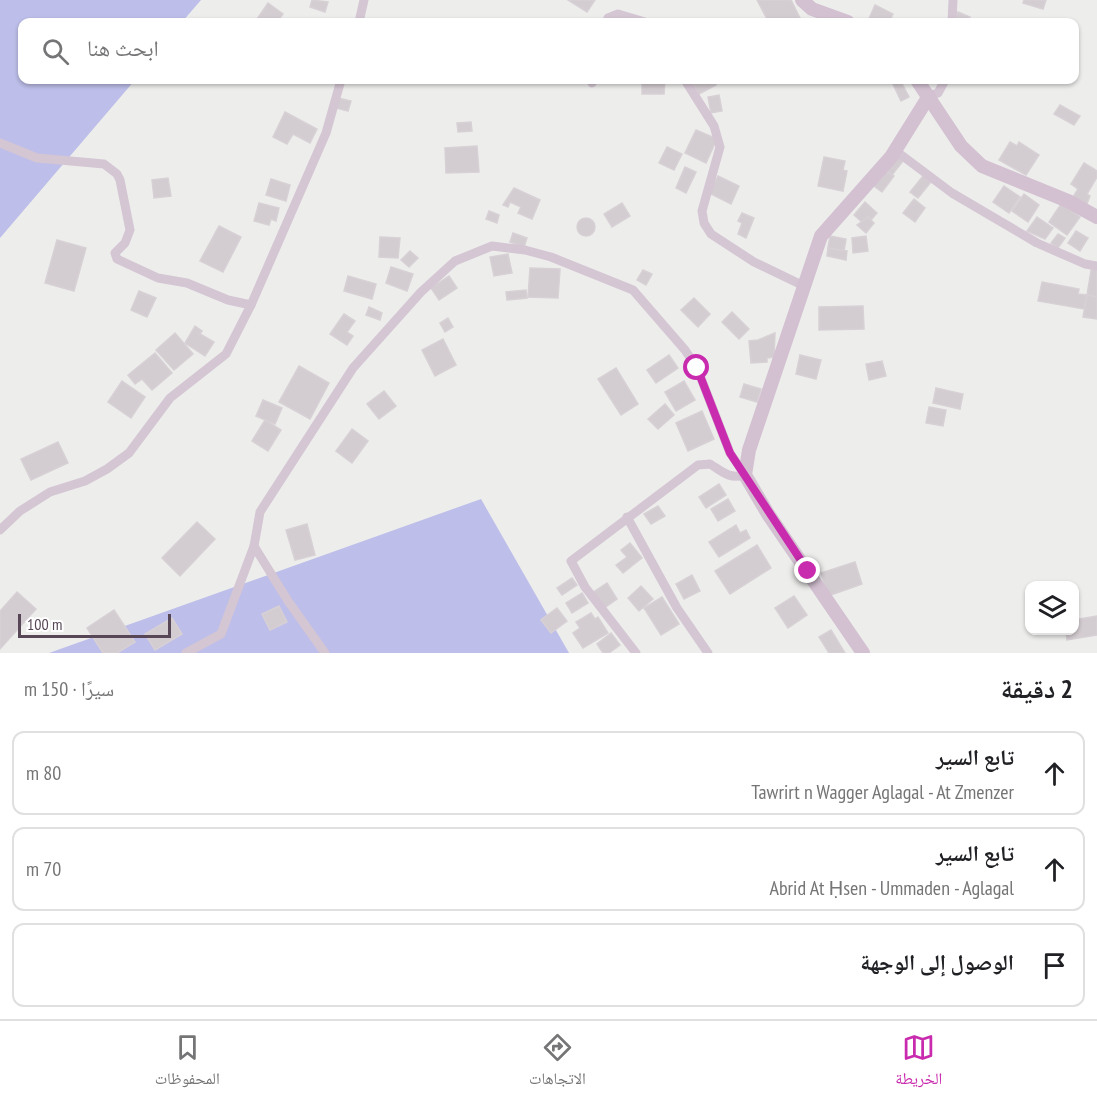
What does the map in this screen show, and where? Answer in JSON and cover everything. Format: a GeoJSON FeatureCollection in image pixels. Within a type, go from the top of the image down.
{"type":"FeatureCollection","features":[{"type":"Feature","properties":{"kind":"street"},"geometry":{"type":"LineString","coordinates":[[360,18],[364,0]]}},
{"type":"Feature","properties":{"kind":"street"},"geometry":{"type":"LineString","coordinates":[[802,0],[813,9],[837,18]]}},
{"type":"Feature","properties":{"kind":"street"},"geometry":{"type":"LineString","coordinates":[[952,18],[953,0]]}},
{"type":"Feature","properties":{"kind":"street"},"geometry":{"type":"LineString","coordinates":[[608,18],[618,14],[632,18]]}},
{"type":"Feature","properties":{"kind":"street"},"geometry":{"type":"LineString","coordinates":[[0,530],[20,511],[50,492],[107,470],[129,453],[170,398],[226,354],[252,305],[326,133],[340,84]]}},
{"type":"Feature","properties":{"kind":"street"},"geometry":{"type":"LineString","coordinates":[[688,84],[714,126],[720,147],[702,212],[704,223],[711,234],[754,262],[806,287]]}},
{"type":"Feature","properties":{"kind":"street"},"geometry":{"type":"LineString","coordinates":[[920,84],[961,146],[982,166],[1068,201],[1097,217]]}},
{"type":"Feature","properties":{"kind":"street"},"geometry":{"type":"LineString","coordinates":[[745,475],[749,450],[806,287],[821,236],[896,151],[929,96],[938,93],[943,84]]}},
{"type":"Feature","properties":{"kind":"street"},"geometry":{"type":"LineString","coordinates":[[0,143],[37,158],[104,164],[120,180],[130,230],[125,243],[116,253],[117,259],[158,278],[187,283],[228,300],[252,305]]}},
{"type":"Feature","properties":{"kind":"street"},"geometry":{"type":"LineString","coordinates":[[896,151],[952,193],[1037,243],[1097,266]]}},
{"type":"Feature","properties":{"kind":"street"},"geometry":{"type":"LineString","coordinates":[[186,653],[221,634],[254,546],[260,512],[353,368],[396,318],[455,261],[492,246],[525,250],[551,257],[633,290],[685,350],[697,368],[730,453],[768,514],[862,653]]}},
{"type":"Feature","properties":{"kind":"street"},"geometry":{"type":"LineString","coordinates":[[636,653],[585,587],[571,561],[627,517],[705,463],[734,478],[745,475]]}},
{"type":"Feature","properties":{"kind":"street"},"geometry":{"type":"LineString","coordinates":[[627,517],[676,608],[708,653]]}},
{"type":"Feature","properties":{"kind":"street"},"geometry":{"type":"LineString","coordinates":[[254,546],[288,601],[325,653]]}},
{"type":"Feature","properties":{"kind":"shaded area"},"geometry":{"type":"Polygon","coordinates":[[[0,0],[201,0],[185,18],[18,18],[18,84],[132,84],[0,238],[0,0]]]}},
{"type":"Feature","properties":{"kind":"shaded area"},"geometry":{"type":"Polygon","coordinates":[[[481,499],[569,653],[49,653],[481,499]]]}},
{"type":"Feature","properties":{"kind":"building"},"geometry":{"type":"Polygon","coordinates":[[[312,0],[328,2],[325,12],[310,7],[312,0]]]}},
{"type":"Feature","properties":{"kind":"building"},"geometry":{"type":"Polygon","coordinates":[[[568,0],[595,0],[587,12],[568,0]]]}},
{"type":"Feature","properties":{"kind":"building"},"geometry":{"type":"Polygon","coordinates":[[[757,0],[791,0],[800,18],[766,18],[757,0]]]}},
{"type":"Feature","properties":{"kind":"building"},"geometry":{"type":"Polygon","coordinates":[[[1024,0],[1046,0],[1043,9],[1023,3],[1024,0]]]}},
{"type":"Feature","properties":{"kind":"building"},"geometry":{"type":"Polygon","coordinates":[[[268,3],[283,14],[280,18],[258,18],[268,3]]]}},
{"type":"Feature","properties":{"kind":"building"},"geometry":{"type":"Polygon","coordinates":[[[875,5],[893,14],[891,18],[869,18],[875,5]]]}},
{"type":"Feature","properties":{"kind":"building"},"geometry":{"type":"Polygon","coordinates":[[[958,12],[970,17],[969,18],[956,18],[958,12]]]}},
{"type":"Feature","properties":{"kind":"building"},"geometry":{"type":"Polygon","coordinates":[[[642,84],[665,84],[664,94],[642,94],[642,84]]]}},
{"type":"Feature","properties":{"kind":"building"},"geometry":{"type":"Polygon","coordinates":[[[693,84],[716,85],[699,94],[693,84]]]}},
{"type":"Feature","properties":{"kind":"building"},"geometry":{"type":"Polygon","coordinates":[[[893,84],[902,84],[909,97],[901,101],[893,84]]]}},
{"type":"Feature","properties":{"kind":"building"},"geometry":{"type":"Polygon","coordinates":[[[719,95],[722,111],[711,113],[708,97],[719,95]]]}},
{"type":"Feature","properties":{"kind":"building"},"geometry":{"type":"Polygon","coordinates":[[[338,98],[351,101],[348,111],[336,108],[338,98]]]}},
{"type":"Feature","properties":{"kind":"building"},"geometry":{"type":"Polygon","coordinates":[[[1060,105],[1080,116],[1074,125],[1054,114],[1060,105]]]}},
{"type":"Feature","properties":{"kind":"building"},"geometry":{"type":"Polygon","coordinates":[[[285,112],[317,129],[310,143],[293,134],[287,144],[273,137],[285,112]]]}},
{"type":"Feature","properties":{"kind":"building"},"geometry":{"type":"Polygon","coordinates":[[[471,122],[472,131],[458,132],[457,123],[471,122]]]}},
{"type":"Feature","properties":{"kind":"building"},"geometry":{"type":"Polygon","coordinates":[[[696,130],[717,139],[706,163],[685,153],[696,130]]]}},
{"type":"Feature","properties":{"kind":"building"},"geometry":{"type":"Polygon","coordinates":[[[1010,142],[1017,146],[1019,142],[1039,155],[1026,175],[999,160],[1010,142]]]}},
{"type":"Feature","properties":{"kind":"building"},"geometry":{"type":"Polygon","coordinates":[[[477,146],[479,172],[446,173],[445,148],[477,146]]]}},
{"type":"Feature","properties":{"kind":"building"},"geometry":{"type":"Polygon","coordinates":[[[667,147],[682,154],[674,170],[659,163],[667,147]]]}},
{"type":"Feature","properties":{"kind":"building"},"geometry":{"type":"Polygon","coordinates":[[[898,156],[903,161],[892,175],[886,171],[898,156]]]}},
{"type":"Feature","properties":{"kind":"building"},"geometry":{"type":"Polygon","coordinates":[[[824,157],[845,161],[843,170],[847,171],[843,191],[818,186],[824,157]]]}},
{"type":"Feature","properties":{"kind":"building"},"geometry":{"type":"Polygon","coordinates":[[[1084,163],[1097,171],[1097,177],[1087,194],[1090,196],[1086,206],[1073,197],[1078,189],[1071,184],[1084,163]]]}},
{"type":"Feature","properties":{"kind":"building"},"geometry":{"type":"Polygon","coordinates":[[[685,167],[696,172],[686,193],[676,188],[685,167]]]}},
{"type":"Feature","properties":{"kind":"building"},"geometry":{"type":"Polygon","coordinates":[[[886,171],[894,176],[882,192],[874,186],[886,171]]]}},
{"type":"Feature","properties":{"kind":"building"},"geometry":{"type":"Polygon","coordinates":[[[718,176],[739,186],[731,204],[709,193],[718,176]]]}},
{"type":"Feature","properties":{"kind":"building"},"geometry":{"type":"Polygon","coordinates":[[[923,176],[931,182],[918,198],[910,192],[923,176]]]}},
{"type":"Feature","properties":{"kind":"building"},"geometry":{"type":"Polygon","coordinates":[[[168,178],[171,196],[154,198],[152,180],[168,178]]]}},
{"type":"Feature","properties":{"kind":"building"},"geometry":{"type":"Polygon","coordinates":[[[271,179],[290,185],[286,201],[266,195],[271,179]]]}},
{"type":"Feature","properties":{"kind":"building"},"geometry":{"type":"Polygon","coordinates":[[[1004,186],[1020,197],[1009,213],[993,202],[1004,186]]]}},
{"type":"Feature","properties":{"kind":"building"},"geometry":{"type":"Polygon","coordinates":[[[514,188],[540,200],[532,219],[518,213],[521,207],[510,202],[508,207],[503,205],[514,188]]]}},
{"type":"Feature","properties":{"kind":"building"},"geometry":{"type":"Polygon","coordinates":[[[1024,194],[1039,205],[1028,222],[1012,211],[1024,194]]]}},
{"type":"Feature","properties":{"kind":"building"},"geometry":{"type":"Polygon","coordinates":[[[914,199],[925,208],[915,222],[903,213],[914,199]]]}},
{"type":"Feature","properties":{"kind":"building"},"geometry":{"type":"Polygon","coordinates":[[[865,202],[877,213],[871,220],[868,217],[863,223],[854,215],[865,202]]]}},
{"type":"Feature","properties":{"kind":"building"},"geometry":{"type":"Polygon","coordinates":[[[259,203],[279,208],[276,221],[271,219],[269,225],[254,221],[259,203]]]}},
{"type":"Feature","properties":{"kind":"building"},"geometry":{"type":"Polygon","coordinates":[[[622,203],[630,216],[612,227],[604,214],[622,203]]]}},
{"type":"Feature","properties":{"kind":"building"},"geometry":{"type":"Polygon","coordinates":[[[1061,204],[1080,217],[1067,235],[1049,222],[1061,204]]]}},
{"type":"Feature","properties":{"kind":"building"},"geometry":{"type":"Polygon","coordinates":[[[489,211],[499,215],[497,223],[486,219],[489,211]]]}},
{"type":"Feature","properties":{"kind":"building"},"geometry":{"type":"Polygon","coordinates":[[[742,213],[754,218],[746,238],[738,234],[742,223],[738,221],[742,213]]]}},
{"type":"Feature","properties":{"kind":"building"},"geometry":{"type":"Polygon","coordinates":[[[868,217],[874,223],[866,233],[857,225],[868,217]]]}},
{"type":"Feature","properties":{"kind":"building"},"geometry":{"type":"Polygon","coordinates":[[[1037,217],[1053,228],[1045,239],[1027,231],[1037,217]]]}},
{"type":"Feature","properties":{"kind":"building"},"geometry":{"type":"Polygon","coordinates":[[[586,218],[592,221],[595,227],[592,233],[586,236],[580,233],[577,227],[580,221],[586,218]]]}},
{"type":"Feature","properties":{"kind":"building"},"geometry":{"type":"Polygon","coordinates":[[[219,226],[241,237],[223,272],[200,261],[219,226]]]}},
{"type":"Feature","properties":{"kind":"building"},"geometry":{"type":"Polygon","coordinates":[[[1076,231],[1088,238],[1080,251],[1068,243],[1076,231]]]}},
{"type":"Feature","properties":{"kind":"building"},"geometry":{"type":"Polygon","coordinates":[[[513,233],[527,238],[524,247],[510,242],[513,233]]]}},
{"type":"Feature","properties":{"kind":"building"},"geometry":{"type":"Polygon","coordinates":[[[1058,234],[1065,238],[1058,248],[1051,243],[1058,234]]]}},
{"type":"Feature","properties":{"kind":"building"},"geometry":{"type":"Polygon","coordinates":[[[830,236],[846,239],[844,251],[828,248],[830,236]]]}},
{"type":"Feature","properties":{"kind":"building"},"geometry":{"type":"Polygon","coordinates":[[[866,236],[868,251],[853,253],[852,238],[866,236]]]}},
{"type":"Feature","properties":{"kind":"building"},"geometry":{"type":"Polygon","coordinates":[[[380,237],[400,238],[398,258],[379,257],[380,237]]]}},
{"type":"Feature","properties":{"kind":"building"},"geometry":{"type":"Polygon","coordinates":[[[57,240],[86,248],[74,291],[45,283],[57,240]]]}},
{"type":"Feature","properties":{"kind":"building"},"geometry":{"type":"Polygon","coordinates":[[[828,248],[847,251],[846,260],[827,256],[828,248]]]}},
{"type":"Feature","properties":{"kind":"building"},"geometry":{"type":"Polygon","coordinates":[[[410,251],[418,258],[409,267],[401,260],[410,251]]]}},
{"type":"Feature","properties":{"kind":"building"},"geometry":{"type":"Polygon","coordinates":[[[508,254],[512,273],[494,276],[490,257],[508,254]]]}},
{"type":"Feature","properties":{"kind":"building"},"geometry":{"type":"Polygon","coordinates":[[[1092,265],[1097,266],[1097,297],[1087,295],[1092,265]]]}},
{"type":"Feature","properties":{"kind":"building"},"geometry":{"type":"Polygon","coordinates":[[[391,267],[413,274],[407,291],[386,283],[391,267]]]}},
{"type":"Feature","properties":{"kind":"building"},"geometry":{"type":"Polygon","coordinates":[[[530,268],[560,269],[558,298],[528,297],[530,268]]]}},
{"type":"Feature","properties":{"kind":"building"},"geometry":{"type":"Polygon","coordinates":[[[643,270],[652,274],[646,285],[637,280],[643,270]]]}},
{"type":"Feature","properties":{"kind":"building"},"geometry":{"type":"Polygon","coordinates":[[[348,276],[376,284],[372,299],[344,291],[348,276]]]}},
{"type":"Feature","properties":{"kind":"building"},"geometry":{"type":"Polygon","coordinates":[[[449,276],[457,288],[439,300],[431,288],[449,276]]]}},
{"type":"Feature","properties":{"kind":"building"},"geometry":{"type":"Polygon","coordinates":[[[1042,282],[1079,289],[1078,294],[1087,295],[1084,309],[1038,301],[1042,282]]]}},
{"type":"Feature","properties":{"kind":"building"},"geometry":{"type":"Polygon","coordinates":[[[526,290],[527,298],[507,300],[506,292],[526,290]]]}},
{"type":"Feature","properties":{"kind":"building"},"geometry":{"type":"Polygon","coordinates":[[[139,291],[156,298],[147,317],[131,310],[139,291]]]}},
{"type":"Feature","properties":{"kind":"building"},"geometry":{"type":"Polygon","coordinates":[[[1087,295],[1097,297],[1097,319],[1083,317],[1087,295]]]}},
{"type":"Feature","properties":{"kind":"building"},"geometry":{"type":"Polygon","coordinates":[[[694,298],[710,314],[698,327],[681,310],[694,298]]]}},
{"type":"Feature","properties":{"kind":"building"},"geometry":{"type":"Polygon","coordinates":[[[863,306],[864,329],[819,330],[819,307],[863,306]]]}},
{"type":"Feature","properties":{"kind":"building"},"geometry":{"type":"Polygon","coordinates":[[[369,307],[382,313],[380,320],[366,315],[369,307]]]}},
{"type":"Feature","properties":{"kind":"building"},"geometry":{"type":"Polygon","coordinates":[[[732,312],[749,329],[739,339],[722,322],[732,312]]]}},
{"type":"Feature","properties":{"kind":"building"},"geometry":{"type":"Polygon","coordinates":[[[344,314],[355,321],[347,332],[353,336],[347,345],[330,334],[344,314]]]}},
{"type":"Feature","properties":{"kind":"building"},"geometry":{"type":"Polygon","coordinates":[[[448,318],[453,327],[445,332],[440,323],[448,318]]]}},
{"type":"Feature","properties":{"kind":"building"},"geometry":{"type":"Polygon","coordinates":[[[195,326],[202,331],[200,334],[214,342],[205,356],[185,343],[195,326]]]}},
{"type":"Feature","properties":{"kind":"building"},"geometry":{"type":"Polygon","coordinates":[[[175,333],[193,354],[174,370],[156,350],[175,333]]]}},
{"type":"Feature","properties":{"kind":"building"},"geometry":{"type":"Polygon","coordinates":[[[775,333],[774,357],[767,358],[767,362],[751,363],[749,341],[775,333]]]}},
{"type":"Feature","properties":{"kind":"building"},"geometry":{"type":"Polygon","coordinates":[[[443,339],[456,365],[435,376],[422,350],[443,339]]]}},
{"type":"Feature","properties":{"kind":"building"},"geometry":{"type":"Polygon","coordinates":[[[155,353],[172,373],[152,390],[142,379],[135,384],[128,375],[155,353]]]}},
{"type":"Feature","properties":{"kind":"building"},"geometry":{"type":"Polygon","coordinates":[[[669,355],[678,368],[656,383],[647,370],[669,355]]]}},
{"type":"Feature","properties":{"kind":"building"},"geometry":{"type":"Polygon","coordinates":[[[800,355],[821,360],[816,379],[796,374],[800,355]]]}},
{"type":"Feature","properties":{"kind":"building"},"geometry":{"type":"Polygon","coordinates":[[[882,361],[886,376],[869,380],[866,364],[882,361]]]}},
{"type":"Feature","properties":{"kind":"building"},"geometry":{"type":"Polygon","coordinates":[[[299,366],[329,383],[310,419],[279,402],[299,366]]]}},
{"type":"Feature","properties":{"kind":"building"},"geometry":{"type":"Polygon","coordinates":[[[616,368],[638,404],[621,415],[598,379],[616,368]]]}},
{"type":"Feature","properties":{"kind":"building"},"geometry":{"type":"Polygon","coordinates":[[[122,381],[145,397],[131,418],[108,402],[122,381]]]}},
{"type":"Feature","properties":{"kind":"building"},"geometry":{"type":"Polygon","coordinates":[[[684,381],[695,400],[676,411],[665,392],[684,381]]]}},
{"type":"Feature","properties":{"kind":"building"},"geometry":{"type":"Polygon","coordinates":[[[744,384],[761,389],[757,402],[740,397],[744,384]]]}},
{"type":"Feature","properties":{"kind":"building"},"geometry":{"type":"Polygon","coordinates":[[[936,388],[963,394],[960,409],[933,403],[936,388]]]}},
{"type":"Feature","properties":{"kind":"building"},"geometry":{"type":"Polygon","coordinates":[[[384,391],[396,406],[379,419],[367,404],[384,391]]]}},
{"type":"Feature","properties":{"kind":"building"},"geometry":{"type":"Polygon","coordinates":[[[263,400],[282,408],[275,424],[256,416],[263,400]]]}},
{"type":"Feature","properties":{"kind":"building"},"geometry":{"type":"Polygon","coordinates":[[[665,404],[674,415],[658,429],[648,419],[665,404]]]}},
{"type":"Feature","properties":{"kind":"building"},"geometry":{"type":"Polygon","coordinates":[[[929,407],[946,410],[943,426],[926,423],[929,407]]]}},
{"type":"Feature","properties":{"kind":"building"},"geometry":{"type":"Polygon","coordinates":[[[702,411],[714,439],[688,451],[676,423],[702,411]]]}},
{"type":"Feature","properties":{"kind":"building"},"geometry":{"type":"Polygon","coordinates":[[[265,420],[281,430],[268,451],[252,441],[265,420]]]}},
{"type":"Feature","properties":{"kind":"building"},"geometry":{"type":"Polygon","coordinates":[[[352,429],[368,441],[352,463],[336,451],[352,429]]]}},
{"type":"Feature","properties":{"kind":"building"},"geometry":{"type":"Polygon","coordinates":[[[58,442],[68,463],[31,480],[21,459],[58,442]]]}},
{"type":"Feature","properties":{"kind":"building"},"geometry":{"type":"Polygon","coordinates":[[[719,484],[726,495],[706,508],[699,497],[719,484]]]}},
{"type":"Feature","properties":{"kind":"building"},"geometry":{"type":"Polygon","coordinates":[[[728,499],[735,511],[718,521],[711,509],[728,499]]]}},
{"type":"Feature","properties":{"kind":"building"},"geometry":{"type":"Polygon","coordinates":[[[658,506],[665,516],[651,524],[644,514],[658,506]]]}},
{"type":"Feature","properties":{"kind":"building"},"geometry":{"type":"Polygon","coordinates":[[[197,522],[215,539],[180,576],[162,558],[197,522]]]}},
{"type":"Feature","properties":{"kind":"building"},"geometry":{"type":"Polygon","coordinates":[[[307,524],[315,555],[295,560],[286,530],[307,524]]]}},
{"type":"Feature","properties":{"kind":"building"},"geometry":{"type":"Polygon","coordinates":[[[736,525],[740,533],[746,530],[750,538],[719,557],[709,542],[736,525]]]}},
{"type":"Feature","properties":{"kind":"building"},"geometry":{"type":"Polygon","coordinates":[[[630,543],[642,558],[623,573],[616,565],[627,557],[621,550],[630,543]]]}},
{"type":"Feature","properties":{"kind":"building"},"geometry":{"type":"Polygon","coordinates":[[[757,545],[771,568],[730,594],[715,571],[757,545]]]}},
{"type":"Feature","properties":{"kind":"building"},"geometry":{"type":"Polygon","coordinates":[[[855,562],[862,584],[828,596],[821,573],[855,562]]]}},
{"type":"Feature","properties":{"kind":"building"},"geometry":{"type":"Polygon","coordinates":[[[692,575],[700,591],[684,599],[676,584],[692,575]]]}},
{"type":"Feature","properties":{"kind":"building"},"geometry":{"type":"Polygon","coordinates":[[[572,578],[577,585],[562,595],[557,588],[572,578]]]}},
{"type":"Feature","properties":{"kind":"building"},"geometry":{"type":"Polygon","coordinates":[[[607,583],[617,599],[603,609],[592,593],[607,583]]]}},
{"type":"Feature","properties":{"kind":"building"},"geometry":{"type":"Polygon","coordinates":[[[641,586],[653,599],[639,611],[628,598],[641,586]]]}},
{"type":"Feature","properties":{"kind":"building"},"geometry":{"type":"Polygon","coordinates":[[[17,592],[36,609],[0,649],[0,611],[17,592]]]}},
{"type":"Feature","properties":{"kind":"building"},"geometry":{"type":"Polygon","coordinates":[[[582,593],[588,603],[572,613],[566,603],[582,593]]]}},
{"type":"Feature","properties":{"kind":"building"},"geometry":{"type":"Polygon","coordinates":[[[794,596],[807,615],[788,628],[775,608],[794,596]]]}},
{"type":"Feature","properties":{"kind":"building"},"geometry":{"type":"Polygon","coordinates":[[[662,597],[679,624],[661,635],[644,608],[662,597]]]}},
{"type":"Feature","properties":{"kind":"building"},"geometry":{"type":"Polygon","coordinates":[[[279,606],[287,622],[270,630],[262,614],[279,606]]]}},
{"type":"Feature","properties":{"kind":"building"},"geometry":{"type":"Polygon","coordinates":[[[557,608],[567,621],[551,633],[541,620],[557,608]]]}},
{"type":"Feature","properties":{"kind":"building"},"geometry":{"type":"Polygon","coordinates":[[[114,610],[135,642],[117,653],[103,653],[87,628],[114,610]]]}},
{"type":"Feature","properties":{"kind":"building"},"geometry":{"type":"Polygon","coordinates":[[[591,613],[595,619],[598,617],[608,633],[583,648],[573,633],[580,628],[576,622],[591,613]]]}},
{"type":"Feature","properties":{"kind":"building"},"geometry":{"type":"Polygon","coordinates":[[[1097,616],[1097,635],[1067,640],[1066,635],[1079,635],[1079,619],[1097,616]]]}},
{"type":"Feature","properties":{"kind":"building"},"geometry":{"type":"Polygon","coordinates":[[[172,618],[182,634],[155,650],[145,634],[172,618]]]}},
{"type":"Feature","properties":{"kind":"building"},"geometry":{"type":"Polygon","coordinates":[[[831,630],[845,653],[829,653],[819,637],[831,630]]]}},
{"type":"Feature","properties":{"kind":"building"},"geometry":{"type":"Polygon","coordinates":[[[611,633],[620,645],[609,653],[603,653],[597,644],[611,633]]]}},
{"type":"Feature","properties":{"kind":"route"},"geometry":{"type":"LineString","coordinates":[[697,368],[730,453],[768,514],[808,571]]}}]}
